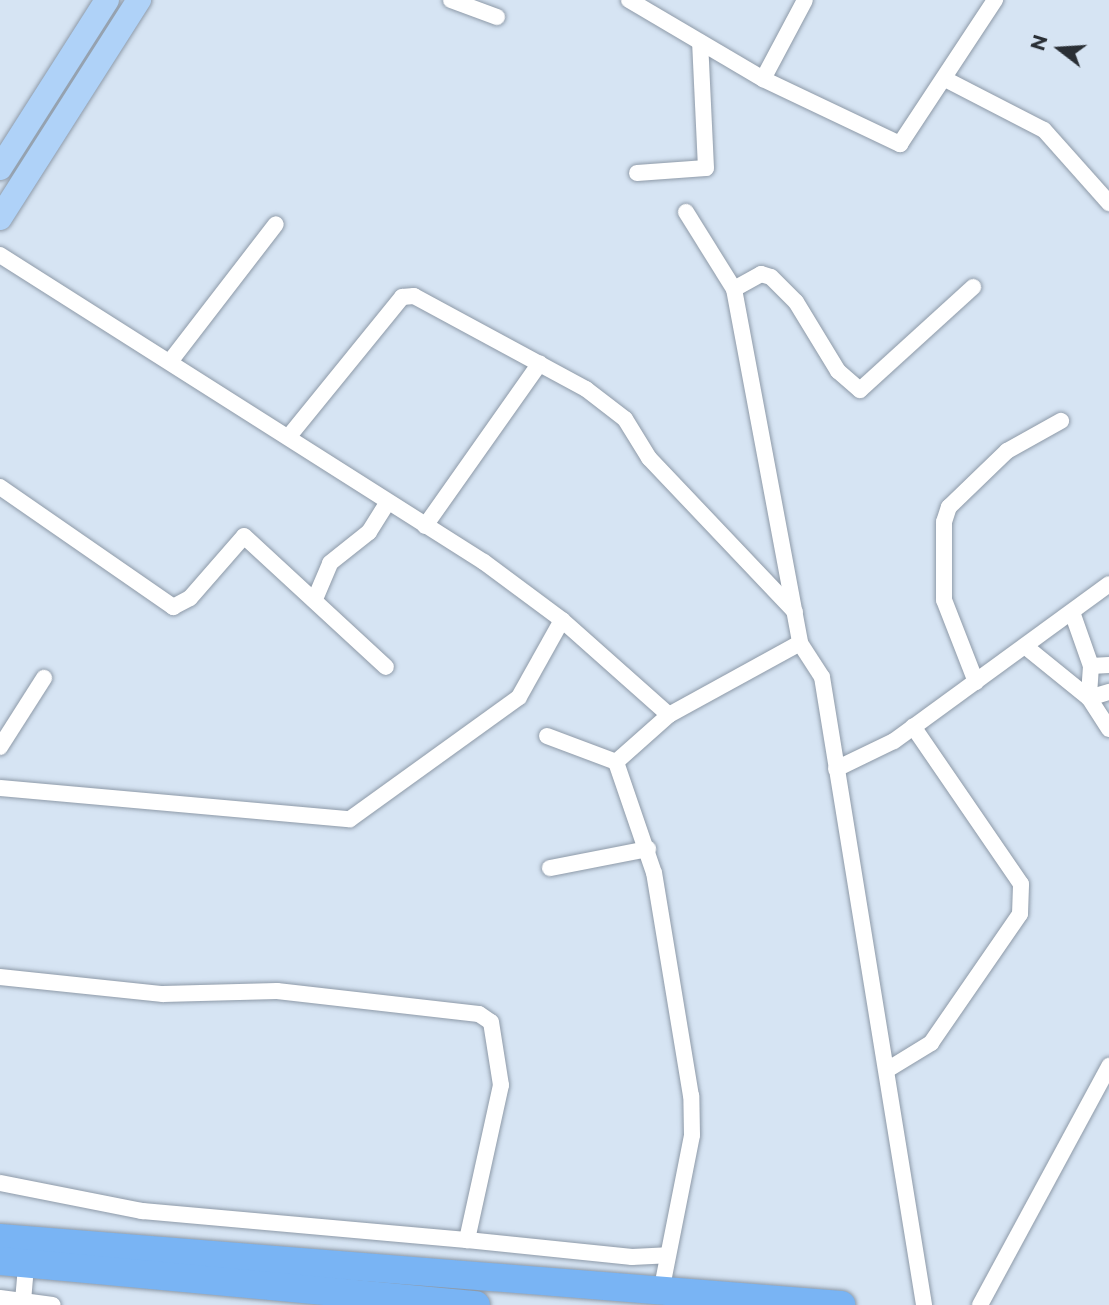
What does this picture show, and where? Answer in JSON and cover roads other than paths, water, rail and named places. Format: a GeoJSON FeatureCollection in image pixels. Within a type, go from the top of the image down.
{"type":"FeatureCollection","features":[{"type":"Feature","properties":{"kind":"highway"},"geometry":{"type":"LineString","coordinates":[[0,1238],[841,1305]]}},
{"type":"Feature","properties":{"kind":"highway"},"geometry":{"type":"LineString","coordinates":[[278,1259],[278,1287]]}},
{"type":"Feature","properties":{"kind":"highway"},"geometry":{"type":"LineString","coordinates":[[13,1262],[476,1305]]}},
{"type":"Feature","properties":{"kind":"main road"},"geometry":{"type":"LineString","coordinates":[[0,168],[107,0]]}},
{"type":"Feature","properties":{"kind":"main road"},"geometry":{"type":"LineString","coordinates":[[0,218],[139,0]]}},
{"type":"Feature","properties":{"kind":"street"},"geometry":{"type":"LineString","coordinates":[[451,0],[497,17]]}},
{"type":"Feature","properties":{"kind":"street"},"geometry":{"type":"LineString","coordinates":[[629,0],[653,8],[700,42],[763,79],[900,144],[946,79],[995,0]]}},
{"type":"Feature","properties":{"kind":"street"},"geometry":{"type":"LineString","coordinates":[[763,79],[805,0]]}},
{"type":"Feature","properties":{"kind":"street"},"geometry":{"type":"LineString","coordinates":[[638,173],[706,168],[700,42]]}},
{"type":"Feature","properties":{"kind":"street"},"geometry":{"type":"LineString","coordinates":[[946,79],[1044,130],[1109,203]]}},
{"type":"Feature","properties":{"kind":"street"},"geometry":{"type":"LineString","coordinates":[[686,212],[734,289],[800,643],[822,677],[924,1305]]}},
{"type":"Feature","properties":{"kind":"street"},"geometry":{"type":"LineString","coordinates":[[172,359],[276,224]]}},
{"type":"Feature","properties":{"kind":"street"},"geometry":{"type":"LineString","coordinates":[[0,255],[172,359],[290,435],[562,620],[668,715]]}},
{"type":"Feature","properties":{"kind":"street"},"geometry":{"type":"LineString","coordinates":[[734,289],[761,274],[771,277],[796,302],[838,370],[860,390],[973,287]]}},
{"type":"Feature","properties":{"kind":"street"},"geometry":{"type":"LineString","coordinates":[[290,435],[408,295],[540,363],[625,419],[649,458],[795,612]]}},
{"type":"Feature","properties":{"kind":"street"},"geometry":{"type":"LineString","coordinates":[[425,526],[540,363]]}},
{"type":"Feature","properties":{"kind":"street"},"geometry":{"type":"LineString","coordinates":[[976,682],[944,600],[944,522],[949,508],[1007,452],[1061,421]]}},
{"type":"Feature","properties":{"kind":"street"},"geometry":{"type":"LineString","coordinates":[[0,487],[173,607],[190,598],[244,536],[316,599],[386,667]]}},
{"type":"Feature","properties":{"kind":"street"},"geometry":{"type":"LineString","coordinates":[[316,599],[330,564],[369,532],[387,503]]}},
{"type":"Feature","properties":{"kind":"street"},"geometry":{"type":"LineString","coordinates":[[836,769],[913,726],[1026,647],[1109,584]]}},
{"type":"Feature","properties":{"kind":"street"},"geometry":{"type":"LineString","coordinates":[[1072,612],[1091,666],[1089,698]]}},
{"type":"Feature","properties":{"kind":"street"},"geometry":{"type":"LineString","coordinates":[[0,788],[339,823],[519,697],[562,620]]}},
{"type":"Feature","properties":{"kind":"street"},"geometry":{"type":"LineString","coordinates":[[616,762],[668,715],[800,643]]}},
{"type":"Feature","properties":{"kind":"street"},"geometry":{"type":"LineString","coordinates":[[1026,647],[1089,698],[1109,729]]}},
{"type":"Feature","properties":{"kind":"street"},"geometry":{"type":"LineString","coordinates":[[1091,666],[1109,666]]}},
{"type":"Feature","properties":{"kind":"street"},"geometry":{"type":"LineString","coordinates":[[0,747],[44,678]]}},
{"type":"Feature","properties":{"kind":"street"},"geometry":{"type":"LineString","coordinates":[[1089,698],[1109,692]]}},
{"type":"Feature","properties":{"kind":"street"},"geometry":{"type":"LineString","coordinates":[[887,1070],[931,1043],[1020,914],[1021,884],[913,726]]}},
{"type":"Feature","properties":{"kind":"street"},"geometry":{"type":"LineString","coordinates":[[547,736],[616,762],[648,849],[691,1096],[692,1135],[661,1292]]}},
{"type":"Feature","properties":{"kind":"street"},"geometry":{"type":"LineString","coordinates":[[550,868],[648,849]]}},
{"type":"Feature","properties":{"kind":"street"},"geometry":{"type":"LineString","coordinates":[[0,977],[163,994],[277,991],[485,1017],[499,1051],[501,1085],[467,1240]]}},
{"type":"Feature","properties":{"kind":"street"},"geometry":{"type":"LineString","coordinates":[[980,1305],[1109,1066]]}},
{"type":"Feature","properties":{"kind":"street"},"geometry":{"type":"LineString","coordinates":[[0,1183],[142,1211],[632,1257],[667,1255]]}},
{"type":"Feature","properties":{"kind":"street"},"geometry":{"type":"LineString","coordinates":[[13,1262],[23,1301]]}},
{"type":"Feature","properties":{"kind":"street"},"geometry":{"type":"LineString","coordinates":[[0,1298],[53,1305]]}}]}
